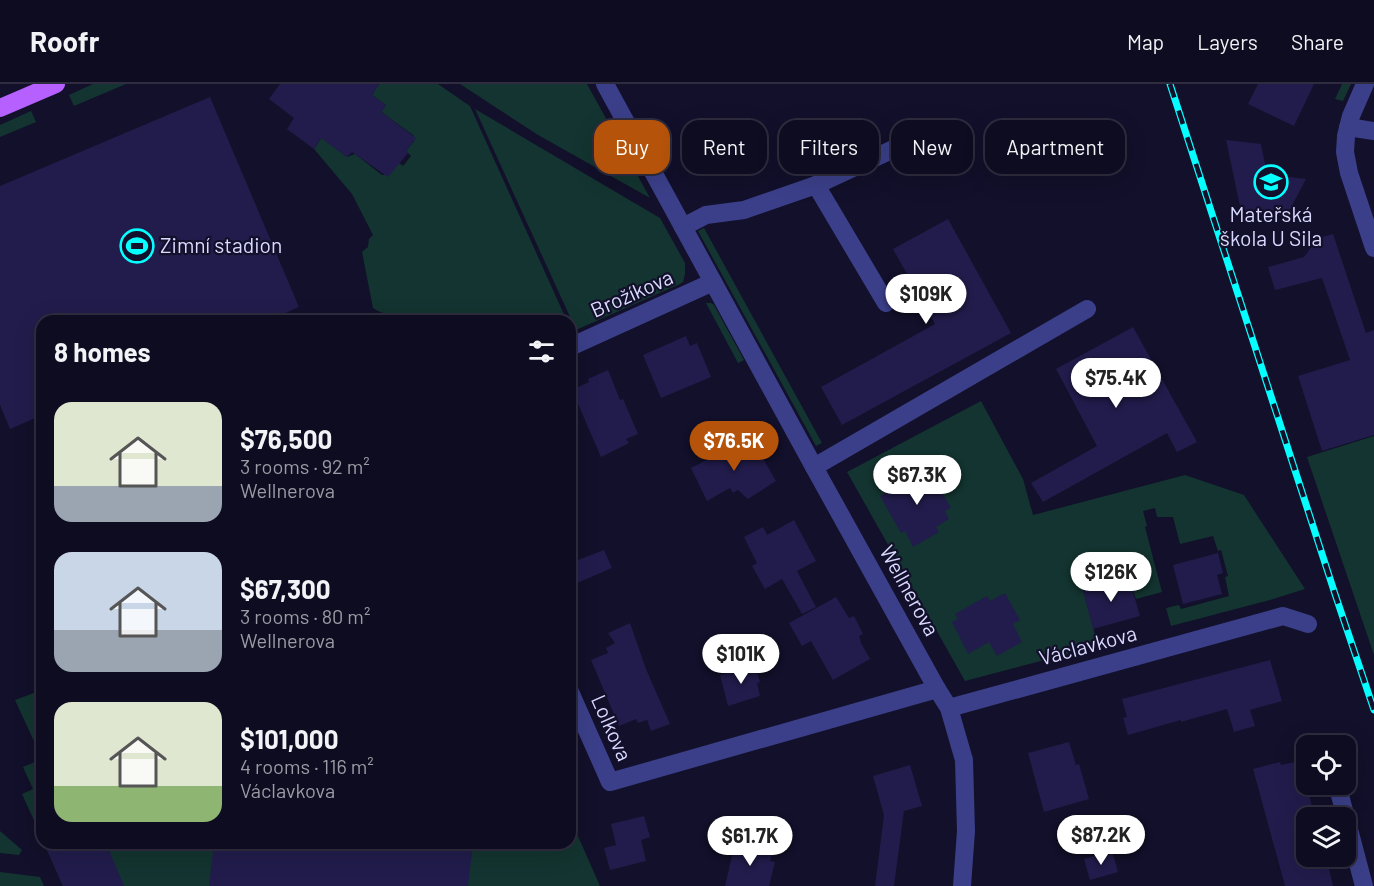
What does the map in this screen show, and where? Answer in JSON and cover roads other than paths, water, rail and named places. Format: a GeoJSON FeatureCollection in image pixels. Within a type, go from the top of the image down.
{"type":"FeatureCollection","features":[{"type":"Feature","properties":{"kind":"main road"},"geometry":{"type":"LineString","coordinates":[[0,108],[34,88],[56,84]]}},
{"type":"Feature","properties":{"kind":"street","name":"Wellnerova"},"geometry":{"type":"LineString","coordinates":[[605,84],[814,467],[950,708],[964,760],[966,831],[962,886]]}},
{"type":"Feature","properties":{"kind":"street"},"geometry":{"type":"LineString","coordinates":[[1365,84],[1354,108],[1345,145],[1346,162],[1374,248]]}},
{"type":"Feature","properties":{"kind":"street"},"geometry":{"type":"LineString","coordinates":[[1348,127],[1374,131]]}},
{"type":"Feature","properties":{"kind":"street"},"geometry":{"type":"LineString","coordinates":[[683,227],[706,215],[744,210],[816,184],[891,150]]}},
{"type":"Feature","properties":{"kind":"street"},"geometry":{"type":"LineString","coordinates":[[816,184],[886,303]]}},
{"type":"Feature","properties":{"kind":"street","name":"Brožíkova"},"geometry":{"type":"LineString","coordinates":[[576,343],[713,282]]}},
{"type":"Feature","properties":{"kind":"street"},"geometry":{"type":"LineString","coordinates":[[814,467],[1087,309]]}},
{"type":"Feature","properties":{"kind":"street","name":"Václavkova"},"geometry":{"type":"LineString","coordinates":[[950,708],[1283,616],[1308,624]]}},
{"type":"Feature","properties":{"kind":"street","name":"Lolkova"},"geometry":{"type":"LineString","coordinates":[[576,706],[610,782],[938,689]]}},
{"type":"Feature","properties":{"kind":"street"},"geometry":{"type":"LineString","coordinates":[[1340,795],[1364,886]]}},
{"type":"Feature","properties":{"kind":"railway"},"geometry":{"type":"LineString","coordinates":[[1170,84],[1374,710]]}},
{"type":"Feature","properties":{"kind":"place","name":"Mateřská škola U Sila"},"geometry":{"type":"Point","coordinates":[1271,182]}},
{"type":"Feature","properties":{"kind":"place","name":"Zimní stadion"},"geometry":{"type":"Point","coordinates":[137,246]}}]}
